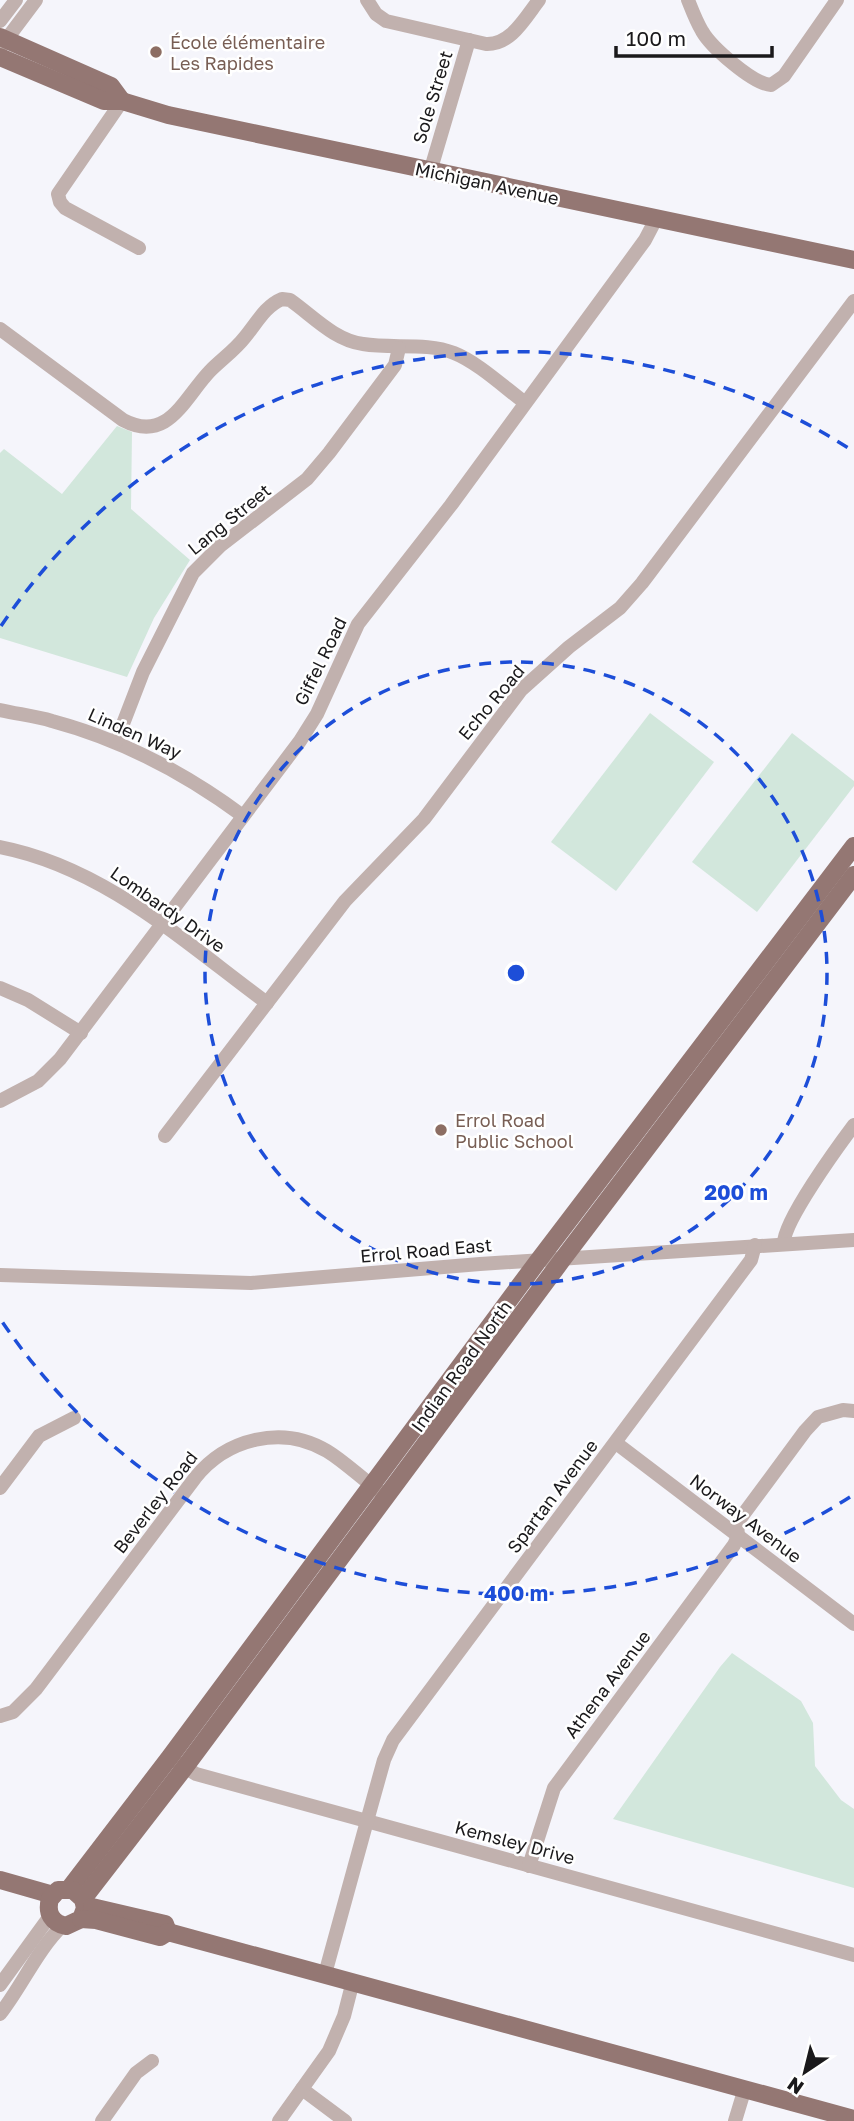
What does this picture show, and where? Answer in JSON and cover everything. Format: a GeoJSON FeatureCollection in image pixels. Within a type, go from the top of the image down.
{"type":"FeatureCollection","features":[{"type":"Feature","properties":{"kind":"main road","name":"Michigan Avenue"},"geometry":{"type":"LineString","coordinates":[[2,42],[111,86],[122,101]]}},
{"type":"Feature","properties":{"kind":"main road","name":"Michigan Avenue"},"geometry":{"type":"LineString","coordinates":[[0,57],[104,101],[122,101],[168,115],[430,172],[854,260]]}},
{"type":"Feature","properties":{"kind":"main road","name":"Indian Road North"},"geometry":{"type":"LineString","coordinates":[[380,1491],[538,1261],[854,846]]}},
{"type":"Feature","properties":{"kind":"main road","name":"Indian Road North"},"geometry":{"type":"LineString","coordinates":[[67,1907],[380,1491],[562,1260],[854,875]]}},
{"type":"Feature","properties":{"kind":"main road"},"geometry":{"type":"LineString","coordinates":[[0,1880],[67,1907]]}},
{"type":"Feature","properties":{"kind":"main road"},"geometry":{"type":"LineString","coordinates":[[0,1892],[165,1924],[168,1932],[854,2119]]}},
{"type":"Feature","properties":{"kind":"street"},"geometry":{"type":"LineString","coordinates":[[0,21],[16,0]]}},
{"type":"Feature","properties":{"kind":"street"},"geometry":{"type":"LineString","coordinates":[[2,42],[36,0]]}},
{"type":"Feature","properties":{"kind":"street"},"geometry":{"type":"LineString","coordinates":[[367,0],[376,14],[386,21],[469,40]]}},
{"type":"Feature","properties":{"kind":"street","name":"Sole Street"},"geometry":{"type":"LineString","coordinates":[[430,172],[469,40],[486,44],[502,42],[516,30],[539,0]]}},
{"type":"Feature","properties":{"kind":"street"},"geometry":{"type":"LineString","coordinates":[[688,0],[701,30],[719,52],[760,82],[771,85],[784,75],[837,0]]}},
{"type":"Feature","properties":{"kind":"street"},"geometry":{"type":"LineString","coordinates":[[122,101],[58,194],[65,208],[139,248]]}},
{"type":"Feature","properties":{"kind":"street","name":"Giffel Road"},"geometry":{"type":"LineString","coordinates":[[0,1101],[38,1081],[60,1059],[300,741],[317,714],[358,624],[451,505],[645,240],[656,219]]}},
{"type":"Feature","properties":{"kind":"street"},"geometry":{"type":"LineString","coordinates":[[0,329],[123,420],[148,428],[169,419],[209,372],[243,340],[269,308],[282,299],[290,300],[335,334],[349,341],[399,348],[434,348],[455,353],[524,402]]}},
{"type":"Feature","properties":{"kind":"street","name":"Echo Road"},"geometry":{"type":"LineString","coordinates":[[165,1136],[345,901],[424,819],[521,690],[569,647],[620,608],[642,583],[854,301]]}},
{"type":"Feature","properties":{"kind":"street","name":"Lang Street"},"geometry":{"type":"LineString","coordinates":[[116,742],[148,663],[193,573],[220,546],[307,479],[330,453],[395,365],[399,348]]}},
{"type":"Feature","properties":{"kind":"street","name":"Linden Way"},"geometry":{"type":"LineString","coordinates":[[0,710],[62,723],[116,742],[181,774],[243,817]]}},
{"type":"Feature","properties":{"kind":"street","name":"Lombardy Drive"},"geometry":{"type":"LineString","coordinates":[[0,847],[46,859],[85,876],[130,902],[267,1003]]}},
{"type":"Feature","properties":{"kind":"street"},"geometry":{"type":"LineString","coordinates":[[0,988],[28,1000],[81,1033]]}},
{"type":"Feature","properties":{"kind":"street"},"geometry":{"type":"LineString","coordinates":[[784,1244],[784,1236],[791,1222],[826,1163],[854,1125]]}},
{"type":"Feature","properties":{"kind":"street","name":"Errol Road East"},"geometry":{"type":"LineString","coordinates":[[0,1275],[250,1283],[854,1240]]}},
{"type":"Feature","properties":{"kind":"street","name":"Spartan Avenue"},"geometry":{"type":"LineString","coordinates":[[325,1974],[366,1821],[384,1760],[393,1740],[751,1260],[755,1245]]}},
{"type":"Feature","properties":{"kind":"street","name":"Athena Avenue"},"geometry":{"type":"LineString","coordinates":[[529,1866],[554,1788],[734,1545],[738,1536],[737,1523],[805,1431],[818,1418],[843,1410],[854,1411]]}},
{"type":"Feature","properties":{"kind":"street"},"geometry":{"type":"LineString","coordinates":[[0,1488],[39,1436],[74,1418]]}},
{"type":"Feature","properties":{"kind":"street","name":"Beverley Road"},"geometry":{"type":"LineString","coordinates":[[0,1716],[13,1712],[36,1689],[195,1478],[220,1453],[258,1439],[300,1440],[327,1451],[380,1491]]}},
{"type":"Feature","properties":{"kind":"street","name":"Norway Avenue"},"geometry":{"type":"LineString","coordinates":[[616,1443],[854,1624]]}},
{"type":"Feature","properties":{"kind":"street","name":"Kemsley Drive"},"geometry":{"type":"LineString","coordinates":[[178,1762],[196,1773],[854,1955]]}},
{"type":"Feature","properties":{"kind":"street","name":"Indian Road North"},"geometry":{"type":"LineString","coordinates":[[0,1985],[67,1907]]}},
{"type":"Feature","properties":{"kind":"street","name":"Indian Road North"},"geometry":{"type":"LineString","coordinates":[[0,2014],[53,1936],[67,1907]]}},
{"type":"Feature","properties":{"kind":"street"},"geometry":{"type":"LineString","coordinates":[[279,2121],[332,2043],[353,1981]]}},
{"type":"Feature","properties":{"kind":"street"},"geometry":{"type":"LineString","coordinates":[[102,2121],[136,2073],[152,2061]]}},
{"type":"Feature","properties":{"kind":"street"},"geometry":{"type":"LineString","coordinates":[[735,2121],[745,2088]]}},
{"type":"Feature","properties":{"kind":"street"},"geometry":{"type":"LineString","coordinates":[[302,2089],[345,2121]]}},
{"type":"Feature","properties":{"kind":"green space"},"geometry":{"type":"Polygon","coordinates":[[[117,426],[132,432],[131,509],[190,560],[154,618],[127,677],[0,638],[0,453],[4,449],[62,494],[117,426]]]}},
{"type":"Feature","properties":{"kind":"green space"},"geometry":{"type":"Polygon","coordinates":[[[650,713],[714,762],[616,891],[551,842],[650,713]]]}},
{"type":"Feature","properties":{"kind":"green space"},"geometry":{"type":"Polygon","coordinates":[[[792,733],[854,781],[854,786],[757,912],[692,862],[792,733]]]}},
{"type":"Feature","properties":{"kind":"green space"},"geometry":{"type":"Polygon","coordinates":[[[732,1653],[801,1701],[813,1723],[815,1766],[841,1800],[854,1809],[854,1888],[613,1819],[732,1653]]]}},
{"type":"Feature","properties":{"kind":"place","name":"École élémentaire Les Rapides"},"geometry":{"type":"Point","coordinates":[156,52]}},
{"type":"Feature","properties":{"kind":"place","name":"Errol Road Public School"},"geometry":{"type":"Point","coordinates":[441,1130]}}]}
